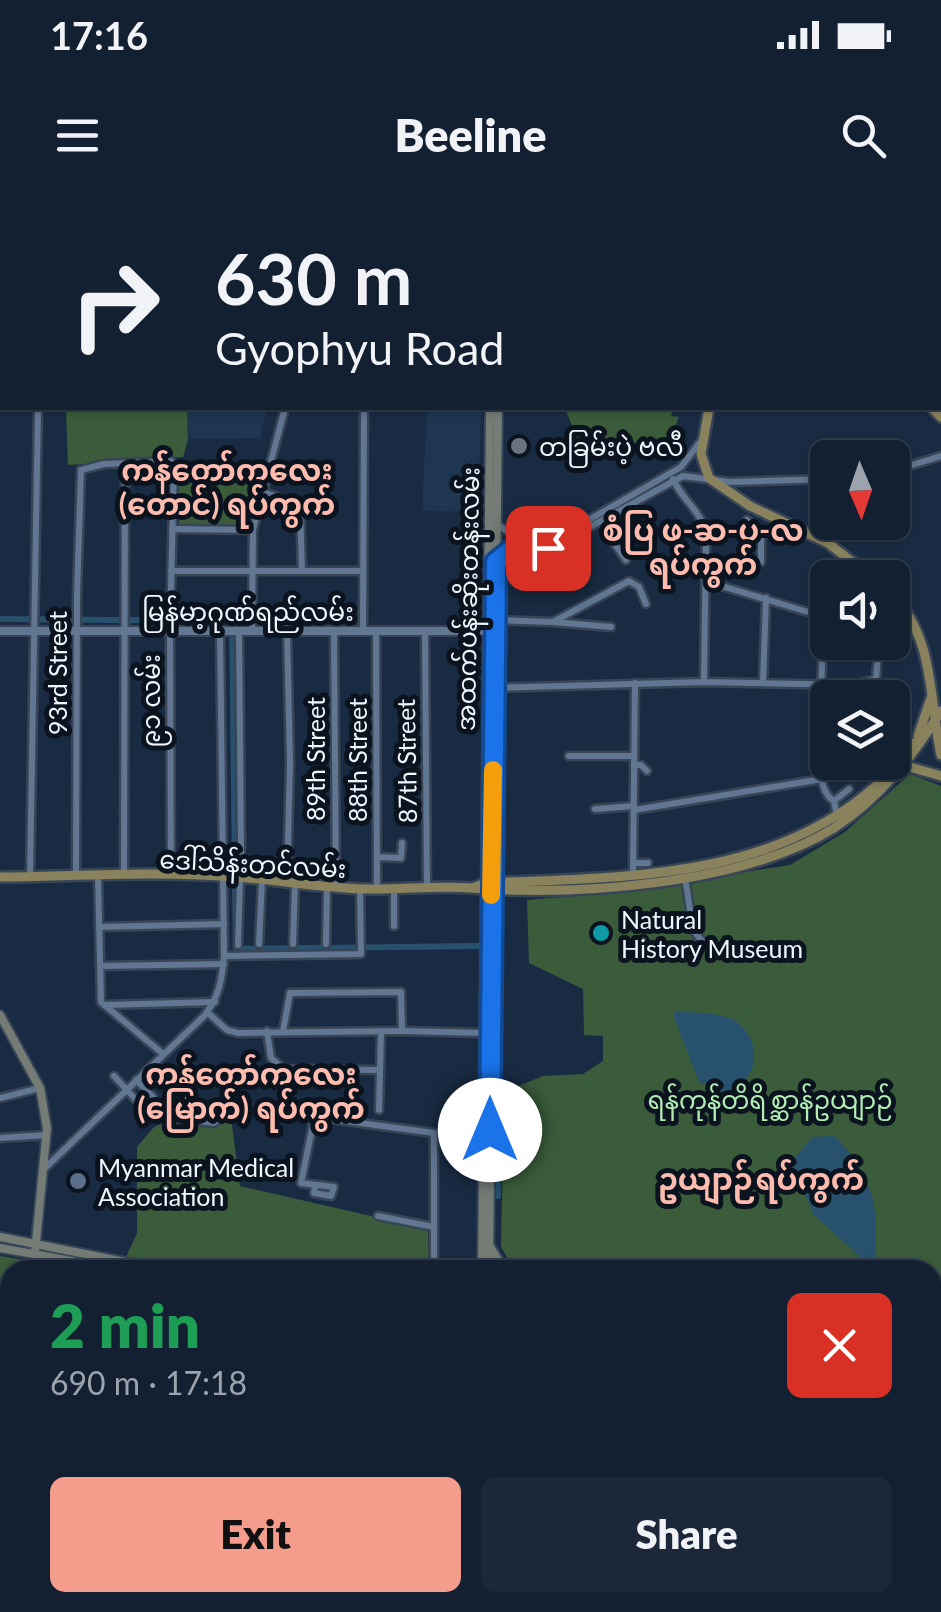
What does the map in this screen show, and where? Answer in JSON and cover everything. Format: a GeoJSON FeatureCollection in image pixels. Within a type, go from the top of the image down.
{"type":"FeatureCollection","features":[{"type":"Feature","properties":{"kind":"main road","name":"အထက်ပန်းဆိုးတန်းလမ်း"},"geometry":{"type":"LineString","coordinates":[[486,1260],[490,410]]}},
{"type":"Feature","properties":{"kind":"main road","name":"အထက်ပန်းဆိုးတန်းလမ်း"},"geometry":{"type":"LineString","coordinates":[[490,734],[494,688],[490,631],[496,620],[498,410]]}},
{"type":"Feature","properties":{"kind":"main road"},"geometry":{"type":"LineString","coordinates":[[709,410],[701,454],[709,478],[750,506],[828,543],[849,560]]}},
{"type":"Feature","properties":{"kind":"main road"},"geometry":{"type":"LineString","coordinates":[[910,617],[936,676],[918,736]]}},
{"type":"Feature","properties":{"kind":"main road"},"geometry":{"type":"LineString","coordinates":[[932,695],[941,755]]}},
{"type":"Feature","properties":{"kind":"main road"},"geometry":{"type":"LineString","coordinates":[[488,887],[576,890],[735,859],[799,837],[841,819],[898,766],[938,715]]}},
{"type":"Feature","properties":{"kind":"main road"},"geometry":{"type":"LineString","coordinates":[[910,760],[938,715]]}},
{"type":"Feature","properties":{"kind":"main road"},"geometry":{"type":"LineString","coordinates":[[910,767],[941,776]]}},
{"type":"Feature","properties":{"kind":"main road"},"geometry":{"type":"LineString","coordinates":[[488,887],[684,876],[781,855],[841,819],[889,780]]}},
{"type":"Feature","properties":{"kind":"main road","name":"ဒေါ်သိန်းတင်လမ်း"},"geometry":{"type":"LineString","coordinates":[[0,877],[222,876],[377,890],[488,887]]}},
{"type":"Feature","properties":{"kind":"main road"},"geometry":{"type":"LineString","coordinates":[[0,1015],[40,1088],[47,1135],[35,1247]]}},
{"type":"Feature","properties":{"kind":"main road","name":"အထက်ပန်းဆိုးတန်းလမ်း"},"geometry":{"type":"LineString","coordinates":[[486,1216],[487,1260]]}},
{"type":"Feature","properties":{"kind":"main road"},"geometry":{"type":"LineString","coordinates":[[0,1237],[84,1260]]}},
{"type":"Feature","properties":{"kind":"main road"},"geometry":{"type":"LineString","coordinates":[[489,1244],[498,1260]]}},
{"type":"Feature","properties":{"kind":"main road"},"geometry":{"type":"LineString","coordinates":[[0,1248],[35,1247],[108,1260]]}},
{"type":"Feature","properties":{"kind":"street"},"geometry":{"type":"LineString","coordinates":[[30,877],[38,410]]}},
{"type":"Feature","properties":{"kind":"street"},"geometry":{"type":"LineString","coordinates":[[252,630],[253,530],[284,410]]}},
{"type":"Feature","properties":{"kind":"street"},"geometry":{"type":"LineString","coordinates":[[363,631],[364,410]]}},
{"type":"Feature","properties":{"kind":"street"},"geometry":{"type":"LineString","coordinates":[[496,562],[511,550],[548,548],[617,512],[672,477],[701,441]]}},
{"type":"Feature","properties":{"kind":"street"},"geometry":{"type":"LineString","coordinates":[[910,465],[941,456]]}},
{"type":"Feature","properties":{"kind":"street","name":"၉၁ လမ်း"},"geometry":{"type":"LineString","coordinates":[[125,463],[171,461],[174,465],[170,571],[171,876]]}},
{"type":"Feature","properties":{"kind":"street"},"geometry":{"type":"LineString","coordinates":[[124,877],[125,463]]}},
{"type":"Feature","properties":{"kind":"street","name":"93rd Street"},"geometry":{"type":"LineString","coordinates":[[76,877],[81,470],[125,463]]}},
{"type":"Feature","properties":{"kind":"street"},"geometry":{"type":"LineString","coordinates":[[672,477],[704,520],[704,682]]}},
{"type":"Feature","properties":{"kind":"street"},"geometry":{"type":"LineString","coordinates":[[496,522],[517,538],[547,540],[672,477],[730,482],[810,480]]}},
{"type":"Feature","properties":{"kind":"street"},"geometry":{"type":"LineString","coordinates":[[263,492],[300,505],[302,570]]}},
{"type":"Feature","properties":{"kind":"street"},"geometry":{"type":"LineString","coordinates":[[617,512],[629,526],[612,540],[626,560]]}},
{"type":"Feature","properties":{"kind":"street"},"geometry":{"type":"LineString","coordinates":[[747,520],[760,532],[761,562]]}},
{"type":"Feature","properties":{"kind":"street"},"geometry":{"type":"LineString","coordinates":[[760,532],[787,526]]}},
{"type":"Feature","properties":{"kind":"street"},"geometry":{"type":"LineString","coordinates":[[172,529],[253,530]]}},
{"type":"Feature","properties":{"kind":"street"},"geometry":{"type":"LineString","coordinates":[[170,571],[363,571]]}},
{"type":"Feature","properties":{"kind":"street"},"geometry":{"type":"LineString","coordinates":[[553,622],[629,580],[639,587],[646,604]]}},
{"type":"Feature","properties":{"kind":"street"},"geometry":{"type":"LineString","coordinates":[[706,581],[810,614]]}},
{"type":"Feature","properties":{"kind":"street"},"geometry":{"type":"LineString","coordinates":[[763,684],[766,598]]}},
{"type":"Feature","properties":{"kind":"street"},"geometry":{"type":"LineString","coordinates":[[496,620],[611,627]]}},
{"type":"Feature","properties":{"kind":"street","name":"မြန်မာ့ဂုဏ်ရည်လမ်း"},"geometry":{"type":"LineString","coordinates":[[0,631],[125,626],[170,630],[490,631]]}},
{"type":"Feature","properties":{"kind":"street"},"geometry":{"type":"LineString","coordinates":[[44,1169],[215,1002],[224,960],[220,630]]}},
{"type":"Feature","properties":{"kind":"street"},"geometry":{"type":"LineString","coordinates":[[238,945],[239,630]]}},
{"type":"Feature","properties":{"kind":"street"},"geometry":{"type":"LineString","coordinates":[[288,631],[293,944]]}},
{"type":"Feature","properties":{"kind":"street","name":"89th Street"},"geometry":{"type":"LineString","coordinates":[[326,944],[332,887],[334,631]]}},
{"type":"Feature","properties":{"kind":"street","name":"88th Street"},"geometry":{"type":"LineString","coordinates":[[376,631],[377,890]]}},
{"type":"Feature","properties":{"kind":"street","name":"87th Street"},"geometry":{"type":"LineString","coordinates":[[425,631],[428,890]]}},
{"type":"Feature","properties":{"kind":"street"},"geometry":{"type":"LineString","coordinates":[[494,688],[704,682],[810,686]]}},
{"type":"Feature","properties":{"kind":"street"},"geometry":{"type":"LineString","coordinates":[[635,683],[633,863],[637,878]]}},
{"type":"Feature","properties":{"kind":"street"},"geometry":{"type":"LineString","coordinates":[[569,756],[634,761],[647,771]]}},
{"type":"Feature","properties":{"kind":"street"},"geometry":{"type":"LineString","coordinates":[[596,809],[634,808],[816,780]]}},
{"type":"Feature","properties":{"kind":"street"},"geometry":{"type":"LineString","coordinates":[[822,780],[841,819]]}},
{"type":"Feature","properties":{"kind":"street"},"geometry":{"type":"LineString","coordinates":[[834,801],[849,789]]}},
{"type":"Feature","properties":{"kind":"street"},"geometry":{"type":"LineString","coordinates":[[378,856],[401,858],[402,843]]}},
{"type":"Feature","properties":{"kind":"street"},"geometry":{"type":"LineString","coordinates":[[633,863],[648,863]]}},
{"type":"Feature","properties":{"kind":"street"},"geometry":{"type":"LineString","coordinates":[[684,876],[693,930],[703,942]]}},
{"type":"Feature","properties":{"kind":"street"},"geometry":{"type":"LineString","coordinates":[[98,877],[102,1003],[163,1054]]}},
{"type":"Feature","properties":{"kind":"street"},"geometry":{"type":"LineString","coordinates":[[259,944],[262,880]]}},
{"type":"Feature","properties":{"kind":"street"},"geometry":{"type":"LineString","coordinates":[[100,966],[362,954],[360,889]]}},
{"type":"Feature","properties":{"kind":"street"},"geometry":{"type":"LineString","coordinates":[[394,890],[394,926]]}},
{"type":"Feature","properties":{"kind":"street"},"geometry":{"type":"LineString","coordinates":[[99,927],[224,924]]}},
{"type":"Feature","properties":{"kind":"street"},"geometry":{"type":"LineString","coordinates":[[284,1031],[290,994],[401,992],[402,1031]]}},
{"type":"Feature","properties":{"kind":"street"},"geometry":{"type":"LineString","coordinates":[[102,1003],[215,1002]]}},
{"type":"Feature","properties":{"kind":"street"},"geometry":{"type":"LineString","coordinates":[[207,1012],[238,1034],[487,1034]]}},
{"type":"Feature","properties":{"kind":"street"},"geometry":{"type":"LineString","coordinates":[[267,1031],[271,1058],[284,1069],[378,1070]]}},
{"type":"Feature","properties":{"kind":"street"},"geometry":{"type":"LineString","coordinates":[[380,1110],[381,1033]]}},
{"type":"Feature","properties":{"kind":"street"},"geometry":{"type":"LineString","coordinates":[[114,1076],[142,1110],[165,1118],[214,1122],[236,1106],[434,1133],[434,1260]]}},
{"type":"Feature","properties":{"kind":"street"},"geometry":{"type":"LineString","coordinates":[[136,1080],[153,1097]]}},
{"type":"Feature","properties":{"kind":"street"},"geometry":{"type":"LineString","coordinates":[[0,1098],[40,1088]]}},
{"type":"Feature","properties":{"kind":"street"},"geometry":{"type":"LineString","coordinates":[[315,1114],[301,1183],[315,1186]]}},
{"type":"Feature","properties":{"kind":"street"},"geometry":{"type":"LineString","coordinates":[[0,1138],[47,1135]]}},
{"type":"Feature","properties":{"kind":"street"},"geometry":{"type":"LineString","coordinates":[[378,1216],[434,1227]]}},
{"type":"Feature","properties":{"kind":"shaded area"},"geometry":{"type":"Polygon","coordinates":[[[187,410],[267,410],[260,438],[189,439],[187,410]]]}},
{"type":"Feature","properties":{"kind":"shaded area"},"geometry":{"type":"Polygon","coordinates":[[[427,410],[481,410],[478,512],[422,511],[427,410]]]}},
{"type":"Feature","properties":{"kind":"shaded area"},"geometry":{"type":"Polygon","coordinates":[[[675,1011],[723,1016],[746,1030],[752,1041],[753,1065],[740,1086],[728,1094],[699,1082],[675,1011]]]}},
{"type":"Feature","properties":{"kind":"shaded area"},"geometry":{"type":"Polygon","coordinates":[[[834,1136],[867,1181],[876,1221],[874,1259],[864,1260],[814,1215],[792,1167],[795,1157],[813,1137],[834,1136]]]}},
{"type":"Feature","properties":{"kind":"green space"},"geometry":{"type":"Polygon","coordinates":[[[66,410],[187,410],[188,439],[183,457],[68,465],[66,410]]]}},
{"type":"Feature","properties":{"kind":"green space"},"geometry":{"type":"Polygon","coordinates":[[[566,410],[673,410],[671,416],[679,417],[669,443],[579,444],[566,410]]]}},
{"type":"Feature","properties":{"kind":"green space"},"geometry":{"type":"Polygon","coordinates":[[[179,464],[262,476],[248,526],[179,525],[179,464]]]}},
{"type":"Feature","properties":{"kind":"green space","name":"ရန်ကုန်တိရိစ္ဆာန်ဥယျာဉ်"},"geometry":{"type":"Polygon","coordinates":[[[910,774],[941,786],[941,1260],[508,1260],[501,1247],[504,1092],[543,1076],[583,1074],[603,1061],[603,1036],[584,1035],[583,989],[529,963],[527,900],[597,894],[790,865],[845,832],[903,780],[910,780],[910,774]]]}},
{"type":"Feature","properties":{"kind":"green space"},"geometry":{"type":"Polygon","coordinates":[[[230,1110],[240,1186],[428,1229],[429,1260],[126,1257],[137,1233],[137,1147],[154,1127],[183,1115],[230,1110]]]}},
{"type":"Feature","properties":{"kind":"waterway"},"geometry":{"type":"LineString","coordinates":[[0,619],[232,621],[235,868]]}},
{"type":"Feature","properties":{"kind":"waterway"},"geometry":{"type":"LineString","coordinates":[[235,886],[236,949],[479,946]]}},
{"type":"Feature","properties":{"kind":"waterway"},"geometry":{"type":"LineString","coordinates":[[496,945],[500,945],[498,1196]]}},
{"type":"Feature","properties":{"kind":"slow traffic"},"geometry":{"type":"LineString","coordinates":[[491,895],[493,770]]}},
{"type":"Feature","properties":{"kind":"place","name":"တခြမ်းပဲ့ ဗလီ"},"geometry":{"type":"Point","coordinates":[519,446]}},
{"type":"Feature","properties":{"kind":"place","name":"Natural History Museum"},"geometry":{"type":"Point","coordinates":[601,933]}},
{"type":"Feature","properties":{"kind":"place","name":"Myanmar Medical Association"},"geometry":{"type":"Point","coordinates":[78,1181]}},
{"type":"Feature","properties":{"kind":"district","name":"ကန်တော်ကလေး (တောင်) ရပ်ကွက်"},"geometry":{"type":"Point","coordinates":[227,486]}},
{"type":"Feature","properties":{"kind":"district","name":"စံပြ ဖ-ဆ-ပ-လ ရပ်ကွက်"},"geometry":{"type":"Point","coordinates":[703,546]}},
{"type":"Feature","properties":{"kind":"district","name":"ကန်တော်ကလေး (မြောက်) ရပ်ကွက်"},"geometry":{"type":"Point","coordinates":[251,1090]}},
{"type":"Feature","properties":{"kind":"district","name":"ဥယျာဉ်ရပ်ကွက်"},"geometry":{"type":"Point","coordinates":[761,1178]}},
{"type":"Feature","properties":{"kind":"route"},"geometry":{"type":"LineString","coordinates":[[490,1130],[496,562],[511,550],[548,548]]}}]}
